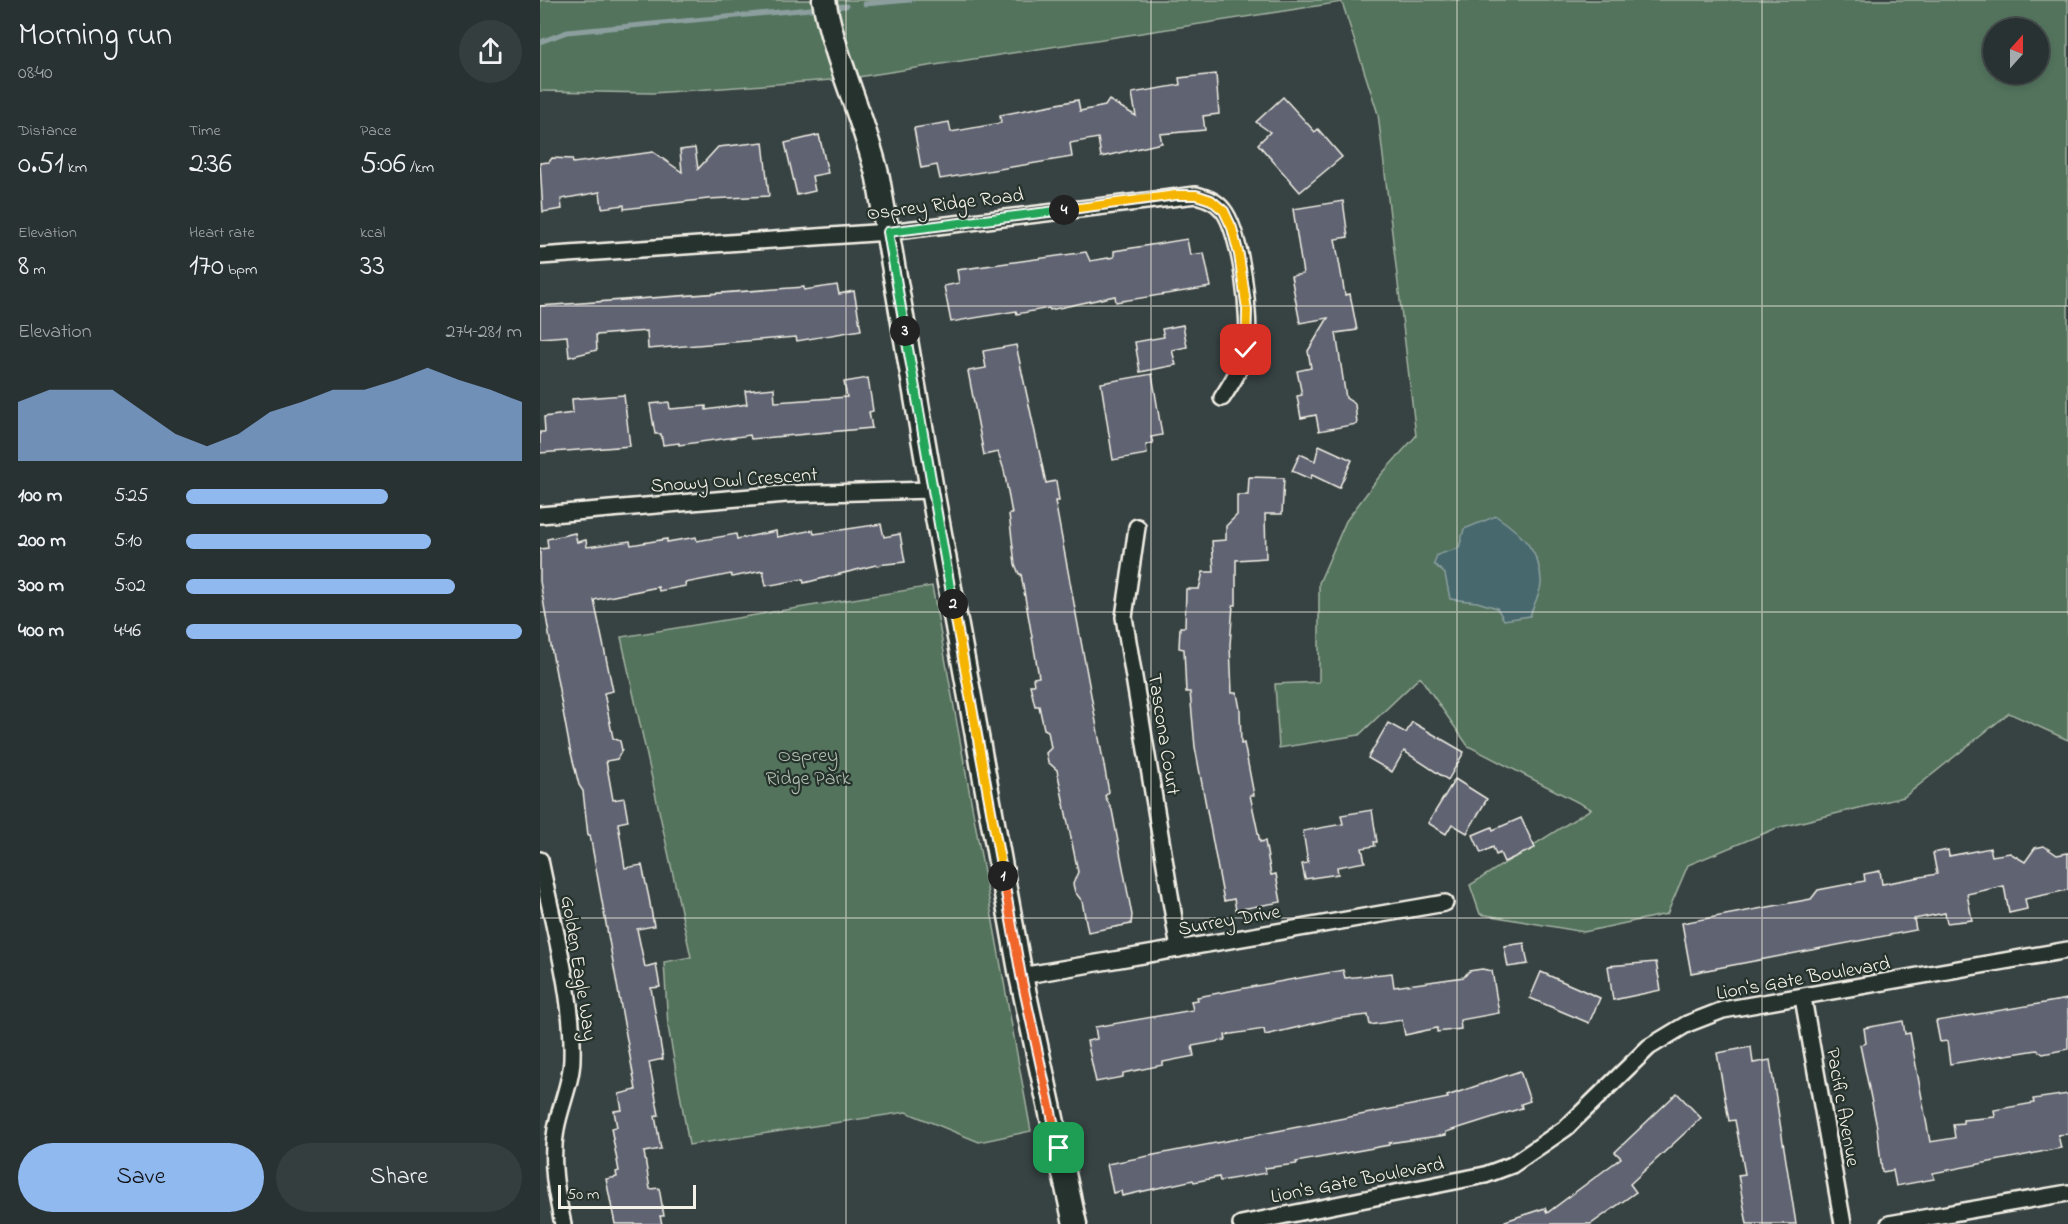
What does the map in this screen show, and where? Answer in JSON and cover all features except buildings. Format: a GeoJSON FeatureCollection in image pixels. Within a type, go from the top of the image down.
{"type":"FeatureCollection","features":[{"type":"Feature","properties":{"kind":"street"},"geometry":{"type":"LineString","coordinates":[[824,0],[845,79],[872,152],[1021,976],[1075,1224]]}},
{"type":"Feature","properties":{"kind":"street","name":"Osprey Ridge Road"},"geometry":{"type":"LineString","coordinates":[[540,256],[888,232],[1176,195],[1196,195],[1211,200],[1224,211],[1232,228],[1239,255],[1248,321],[1246,350],[1222,398]]}},
{"type":"Feature","properties":{"kind":"street","name":"Snowy Owl Crescent"},"geometry":{"type":"LineString","coordinates":[[540,515],[786,494],[932,490]]}},
{"type":"Feature","properties":{"kind":"street","name":"Tascona Court"},"geometry":{"type":"LineString","coordinates":[[1137,526],[1124,617],[1179,949]]}},
{"type":"Feature","properties":{"kind":"street","name":"Golden Eagle Way"},"geometry":{"type":"LineString","coordinates":[[540,860],[573,1041],[572,1062],[547,1182],[563,1224]]}},
{"type":"Feature","properties":{"kind":"street","name":"Surrey Drive"},"geometry":{"type":"LineString","coordinates":[[1021,976],[1445,903]]}},
{"type":"Feature","properties":{"kind":"street","name":"Lion's Gate Boulevard"},"geometry":{"type":"LineString","coordinates":[[1241,1224],[1485,1175],[1512,1165],[1566,1128],[1649,1047],[1687,1024],[1723,1010],[1803,998],[2068,950]]}},
{"type":"Feature","properties":{"kind":"street","name":"Pacific Avenue"},"geometry":{"type":"LineString","coordinates":[[1803,998],[1843,1224]]}},
{"type":"Feature","properties":{"kind":"street"},"geometry":{"type":"LineString","coordinates":[[1889,1224],[2068,1193]]}},
{"type":"Feature","properties":{"kind":"green space"},"geometry":{"type":"Polygon","coordinates":[[[540,0],[2068,0],[2068,740],[2009,713],[1904,797],[1777,828],[1688,865],[1667,914],[1584,932],[1480,914],[1470,885],[1591,809],[1468,746],[1420,677],[1359,735],[1279,748],[1275,684],[1319,682],[1319,583],[1346,521],[1379,477],[1416,436],[1378,114],[1342,2],[845,79],[653,93],[540,91],[540,0]]]}},
{"type":"Feature","properties":{"kind":"green space","name":"Osprey Ridge Park"},"geometry":{"type":"Polygon","coordinates":[[[932,586],[1031,1131],[979,1142],[906,1112],[689,1145],[668,1026],[664,962],[691,957],[621,637],[932,586]]]}},
{"type":"Feature","properties":{"kind":"water"},"geometry":{"type":"Polygon","coordinates":[[[1496,516],[1521,536],[1538,562],[1541,584],[1530,616],[1504,620],[1497,608],[1477,602],[1450,599],[1445,574],[1434,564],[1437,555],[1459,548],[1464,529],[1496,516]]]}},
{"type":"Feature","properties":{"kind":"waterway"},"geometry":{"type":"LineString","coordinates":[[865,4],[910,0]]}},
{"type":"Feature","properties":{"kind":"waterway"},"geometry":{"type":"LineString","coordinates":[[830,7],[846,6]]}},
{"type":"Feature","properties":{"kind":"waterway"},"geometry":{"type":"LineString","coordinates":[[540,42],[567,32],[821,8]]}},
{"type":"Feature","properties":{"kind":"route"},"geometry":{"type":"LineString","coordinates":[[1059,1148],[1021,976],[932,490],[888,232],[1176,195],[1196,195],[1211,200],[1224,211],[1232,228],[1239,255],[1247,310],[1246,350]]}}]}
